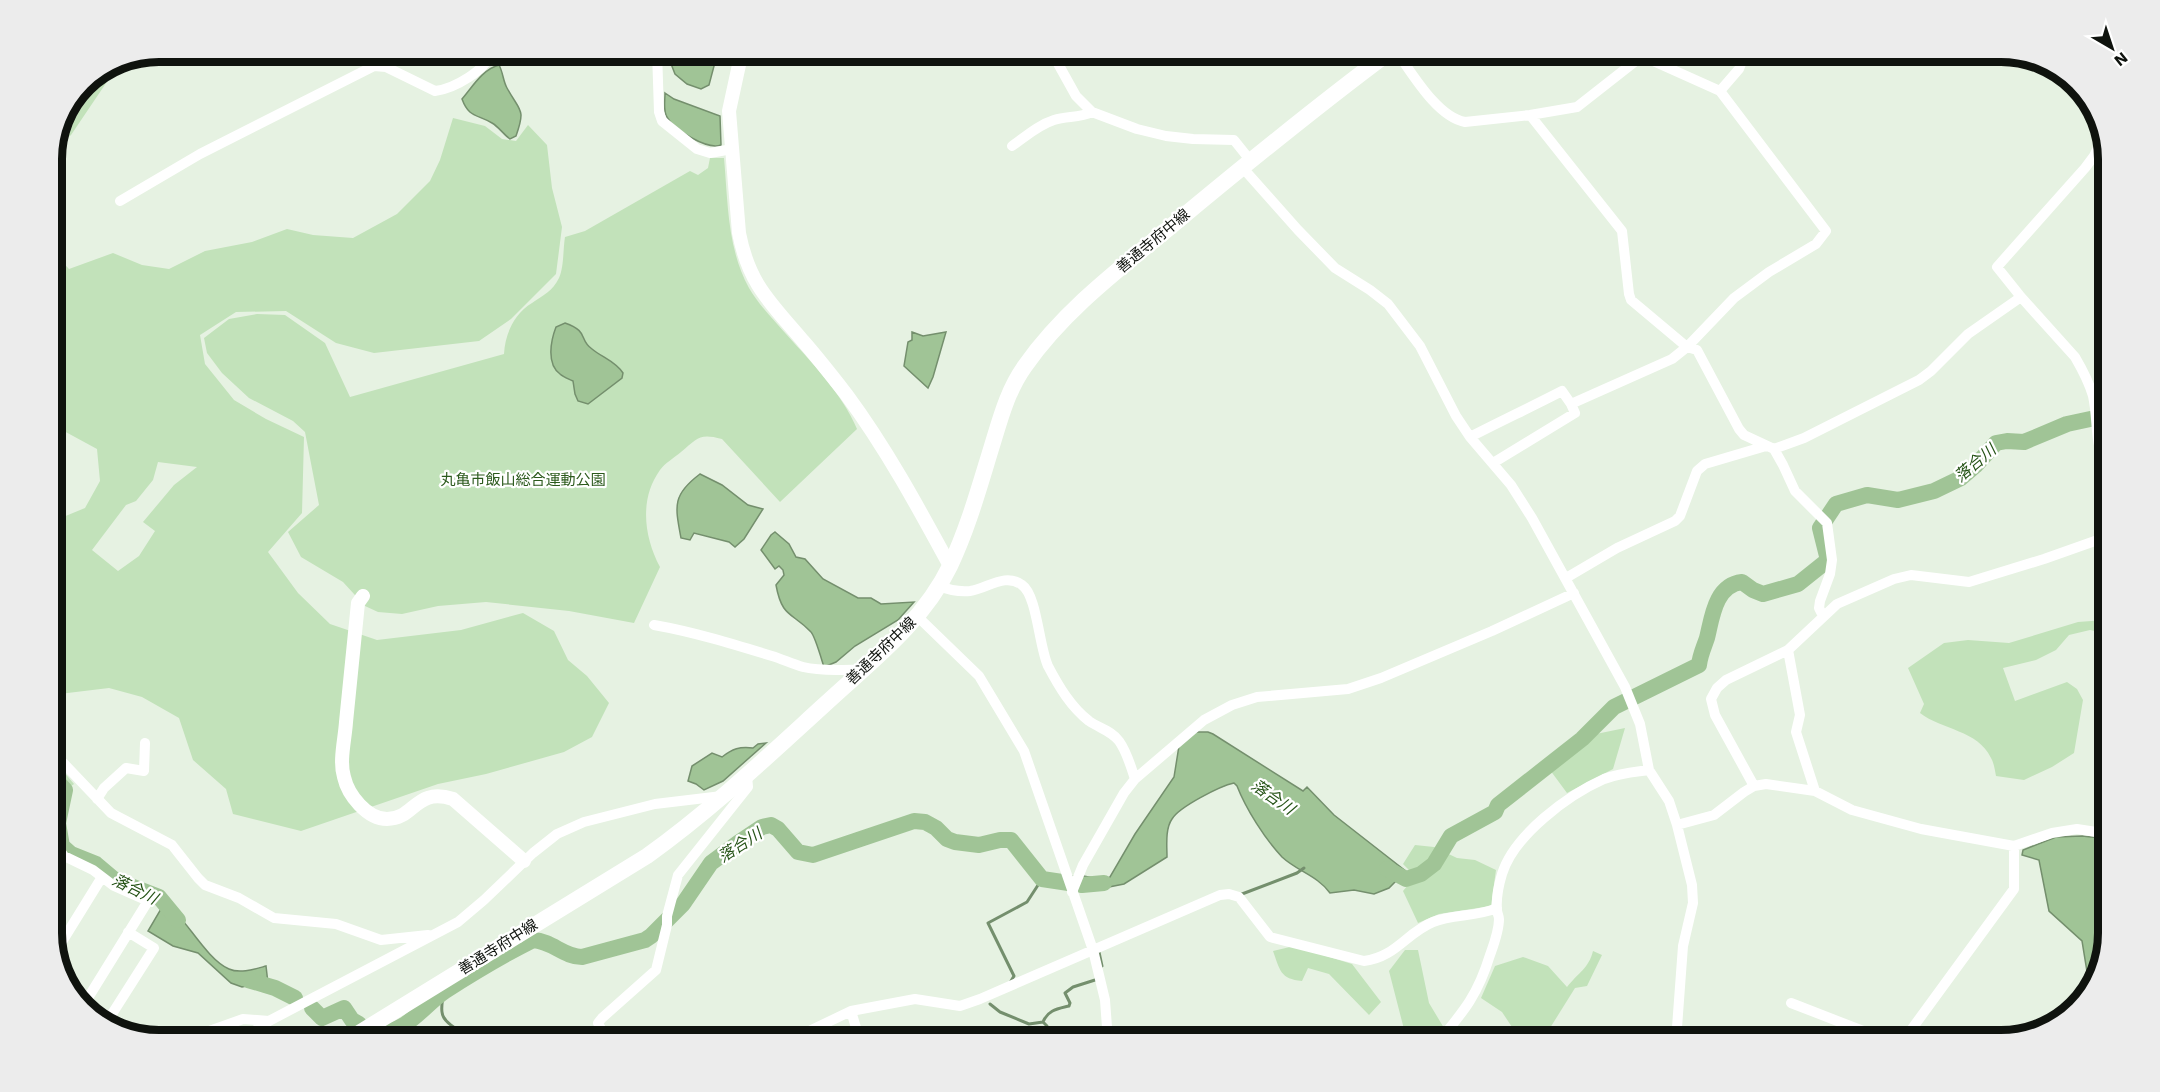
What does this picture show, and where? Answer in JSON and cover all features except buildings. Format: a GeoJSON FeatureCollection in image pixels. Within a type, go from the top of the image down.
{"type":"FeatureCollection","features":[{"type":"Feature","properties":{"kind":"main road","name":"善通寺府中線"},"geometry":{"type":"LineString","coordinates":[[364,1030],[647,856],[723,800],[906,630],[939,586],[950,566],[975,501],[1013,385],[1030,358],[1091,292],[1324,100],[1376,62]]}},
{"type":"Feature","properties":{"kind":"street"},"geometry":{"type":"LineString","coordinates":[[120,201],[200,154],[374,66],[386,67],[435,91],[456,85],[488,62]]}},
{"type":"Feature","properties":{"kind":"street"},"geometry":{"type":"LineString","coordinates":[[657,62],[659,112],[663,121],[697,148],[710,153],[732,149]]}},
{"type":"Feature","properties":{"kind":"street"},"geometry":{"type":"LineString","coordinates":[[740,62],[729,111],[739,233],[746,262],[757,286],[817,357],[860,413],[910,492],[950,566]]}},
{"type":"Feature","properties":{"kind":"street"},"geometry":{"type":"LineString","coordinates":[[1057,62],[1076,96],[1092,112],[1137,129],[1166,136],[1192,140],[1234,140],[1246,164],[1298,230],[1335,268],[1388,304],[1420,346],[1456,416],[1470,437],[1511,485],[1574,592],[1625,687],[1645,742],[1649,770],[1669,801],[1677,825],[1692,885],[1693,903],[1683,946],[1677,1030]]}},
{"type":"Feature","properties":{"kind":"street"},"geometry":{"type":"LineString","coordinates":[[1404,62],[1425,91],[1455,120],[1482,121],[1577,107],[1634,62]]}},
{"type":"Feature","properties":{"kind":"street"},"geometry":{"type":"LineString","coordinates":[[1571,404],[1672,359],[1687,347],[1734,298],[1769,272],[1816,244],[1826,231],[1720,91],[1655,62]]}},
{"type":"Feature","properties":{"kind":"street"},"geometry":{"type":"LineString","coordinates":[[1720,91],[1741,62]]}},
{"type":"Feature","properties":{"kind":"street"},"geometry":{"type":"LineString","coordinates":[[1012,146],[1042,125],[1055,120],[1084,116],[1092,112]]}},
{"type":"Feature","properties":{"kind":"street"},"geometry":{"type":"LineString","coordinates":[[1530,115],[1622,231],[1631,300],[1687,347],[1697,350],[1739,429],[1744,435],[1770,448],[1783,465],[1795,492],[1826,520],[1832,560],[1830,574],[1820,601],[1819,608],[1823,616]]}},
{"type":"Feature","properties":{"kind":"street"},"geometry":{"type":"LineString","coordinates":[[2098,149],[2085,168],[1997,267],[2080,366],[2093,398],[2098,445]]}},
{"type":"Feature","properties":{"kind":"street"},"geometry":{"type":"LineString","coordinates":[[1566,578],[1617,548],[1675,522],[1680,516],[1697,471],[1705,464],[1713,460],[1804,438],[1919,380],[1968,334],[2021,297]]}},
{"type":"Feature","properties":{"kind":"street"},"geometry":{"type":"LineString","coordinates":[[1470,437],[1562,392],[1575,413],[1493,463]]}},
{"type":"Feature","properties":{"kind":"street"},"geometry":{"type":"LineString","coordinates":[[1754,786],[1715,715],[1711,699],[1717,688],[1726,680],[1788,650],[1837,604],[1894,579],[1911,575],[1970,582],[2098,540]]}},
{"type":"Feature","properties":{"kind":"street"},"geometry":{"type":"LineString","coordinates":[[939,586],[961,592],[982,589],[1000,580],[1009,580],[1023,585],[1031,598],[1043,652],[1058,685],[1081,714],[1090,722],[1114,735],[1120,743],[1135,779]]}},
{"type":"Feature","properties":{"kind":"street"},"geometry":{"type":"LineString","coordinates":[[1073,883],[1112,813],[1135,779],[1204,720],[1232,705],[1257,697],[1348,689],[1381,678],[1482,636],[1574,592]]}},
{"type":"Feature","properties":{"kind":"street"},"geometry":{"type":"LineString","coordinates":[[363,596],[358,603],[344,750],[343,775],[349,792],[374,816],[388,819],[400,815],[428,796],[441,795],[453,799],[524,861]]}},
{"type":"Feature","properties":{"kind":"street"},"geometry":{"type":"LineString","coordinates":[[917,616],[980,676],[1024,751],[1073,883],[1105,1000],[1107,1030]]}},
{"type":"Feature","properties":{"kind":"street"},"geometry":{"type":"LineString","coordinates":[[654,625],[693,633],[804,667],[834,671],[863,670]]}},
{"type":"Feature","properties":{"kind":"street"},"geometry":{"type":"LineString","coordinates":[[1788,650],[1800,715],[1796,732],[1815,791]]}},
{"type":"Feature","properties":{"kind":"street"},"geometry":{"type":"LineString","coordinates":[[97,799],[104,788],[126,768],[144,771],[145,743]]}},
{"type":"Feature","properties":{"kind":"street"},"geometry":{"type":"LineString","coordinates":[[62,762],[111,813],[172,845],[205,885],[239,898],[274,918],[336,924],[381,940],[435,934]]}},
{"type":"Feature","properties":{"kind":"street"},"geometry":{"type":"LineString","coordinates":[[1448,1030],[1478,990],[1495,941],[1502,873],[1515,847],[1552,812],[1603,780],[1616,775],[1649,770]]}},
{"type":"Feature","properties":{"kind":"street"},"geometry":{"type":"LineString","coordinates":[[602,1030],[598,1023],[602,1018],[656,970],[678,875],[748,787],[747,776]]}},
{"type":"Feature","properties":{"kind":"street"},"geometry":{"type":"LineString","coordinates":[[1677,825],[1714,815],[1754,786],[1766,784],[1815,791],[1852,810],[1921,829],[2014,846],[2052,833],[2078,829],[2098,832]]}},
{"type":"Feature","properties":{"kind":"street"},"geometry":{"type":"LineString","coordinates":[[256,1030],[458,922],[557,834],[584,822],[655,804],[723,800]]}},
{"type":"Feature","properties":{"kind":"street"},"geometry":{"type":"LineString","coordinates":[[1911,1030],[2014,889],[2014,846]]}},
{"type":"Feature","properties":{"kind":"street"},"geometry":{"type":"LineString","coordinates":[[62,853],[93,870],[114,886],[148,901],[88,999]]}},
{"type":"Feature","properties":{"kind":"street"},"geometry":{"type":"LineString","coordinates":[[62,941],[102,877]]}},
{"type":"Feature","properties":{"kind":"street"},"geometry":{"type":"LineString","coordinates":[[811,1030],[851,1011],[915,999],[960,1006],[1220,895],[1228,894],[1239,897],[1270,937],[1364,961],[1386,955],[1417,931],[1432,923],[1448,918],[1484,914],[1497,908]]}},
{"type":"Feature","properties":{"kind":"street"},"geometry":{"type":"LineString","coordinates":[[110,1017],[154,948],[128,932]]}},
{"type":"Feature","properties":{"kind":"street"},"geometry":{"type":"LineString","coordinates":[[1791,1003],[1861,1030]]}},
{"type":"Feature","properties":{"kind":"street"},"geometry":{"type":"LineString","coordinates":[[851,1011],[857,1030]]}},
{"type":"Feature","properties":{"kind":"street"},"geometry":{"type":"LineString","coordinates":[[212,1030],[243,1019],[253,1018],[269,1022]]}},
{"type":"Feature","properties":{"kind":"green space"},"geometry":{"type":"Polygon","coordinates":[[[113,73],[71,135],[64,141],[71,116],[82,99],[113,73]]]}},
{"type":"Feature","properties":{"kind":"green space"},"geometry":{"type":"Polygon","coordinates":[[[453,118],[485,126],[502,139],[516,141],[528,125],[547,145],[552,188],[562,227],[556,274],[511,319],[479,341],[374,353],[336,343],[286,311],[236,312],[200,335],[205,364],[234,400],[266,419],[304,437],[302,513],[268,552],[298,593],[330,624],[377,640],[461,630],[523,613],[554,631],[568,660],[587,676],[609,703],[592,737],[564,752],[486,774],[438,784],[301,831],[233,814],[226,789],[193,760],[179,718],[142,697],[109,688],[62,694],[62,517],[85,508],[100,481],[97,449],[62,430],[62,262],[69,269],[113,253],[142,265],[169,269],[205,251],[252,242],[287,229],[313,235],[353,238],[397,214],[430,181],[440,160],[453,118]],[[158,462],[153,480],[136,501],[126,505],[92,550],[118,571],[139,556],[155,531],[143,522],[174,485],[197,467],[158,462]]]}},
{"type":"Feature","properties":{"kind":"green space","name":"丸亀市飯山総合運動公園"},"geometry":{"type":"Polygon","coordinates":[[[710,158],[724,158],[732,241],[749,288],[766,312],[835,391],[857,429],[780,502],[722,439],[699,438],[667,463],[653,481],[646,518],[650,543],[660,567],[634,623],[569,611],[486,602],[438,606],[402,614],[378,612],[365,606],[343,582],[301,557],[288,532],[319,505],[305,432],[293,421],[249,398],[222,373],[207,353],[204,338],[229,319],[257,314],[285,315],[325,343],[350,397],[504,354],[506,339],[515,319],[550,290],[559,278],[565,237],[585,231],[690,171],[698,175],[708,168],[710,158]]]}},
{"type":"Feature","properties":{"kind":"green space"},"geometry":{"type":"Polygon","coordinates":[[[2098,621],[2098,632],[2090,630],[2069,635],[2056,650],[2036,660],[2003,668],[2015,701],[2067,682],[2077,689],[2083,700],[2074,753],[2052,767],[2024,780],[1996,776],[1991,758],[1978,742],[1920,713],[1924,704],[1908,668],[1944,643],[1968,640],[2009,643],[2078,622],[2098,621]]]}},
{"type":"Feature","properties":{"kind":"green space"},"geometry":{"type":"Polygon","coordinates":[[[1625,728],[1613,769],[1567,793],[1550,770],[1596,734],[1625,728]]]}},
{"type":"Feature","properties":{"kind":"green space"},"geometry":{"type":"Polygon","coordinates":[[[62,770],[74,784],[67,789],[62,784],[62,770]]]}},
{"type":"Feature","properties":{"kind":"green space"},"geometry":{"type":"Polygon","coordinates":[[[1415,845],[1434,847],[1457,858],[1475,860],[1496,870],[1491,906],[1439,914],[1418,923],[1403,891],[1408,885],[1409,870],[1403,864],[1415,845]]]}},
{"type":"Feature","properties":{"kind":"green space"},"geometry":{"type":"Polygon","coordinates":[[[1294,946],[1352,964],[1381,1002],[1369,1015],[1329,974],[1308,968],[1302,981],[1285,976],[1279,968],[1273,951],[1294,946]]]}},
{"type":"Feature","properties":{"kind":"green space"},"geometry":{"type":"Polygon","coordinates":[[[1405,950],[1418,950],[1429,1003],[1444,1028],[1443,1030],[1404,1030],[1389,971],[1405,950]]]}},
{"type":"Feature","properties":{"kind":"green space"},"geometry":{"type":"Polygon","coordinates":[[[1593,951],[1602,955],[1587,986],[1575,988],[1550,1028],[1545,1030],[1514,1030],[1502,1012],[1481,998],[1495,966],[1523,957],[1548,966],[1567,987],[1591,957],[1593,951]]]}},
{"type":"Feature","properties":{"kind":"water"},"geometry":{"type":"Polygon","coordinates":[[[670,62],[717,62],[709,85],[701,89],[687,84],[675,74],[670,62]]]}},
{"type":"Feature","properties":{"kind":"water"},"geometry":{"type":"Polygon","coordinates":[[[499,65],[521,115],[516,136],[510,139],[487,120],[471,113],[462,99],[483,74],[499,65]]]}},
{"type":"Feature","properties":{"kind":"water"},"geometry":{"type":"Polygon","coordinates":[[[665,93],[674,99],[720,116],[721,145],[708,145],[700,142],[676,128],[666,115],[665,93]]]}},
{"type":"Feature","properties":{"kind":"water"},"geometry":{"type":"Polygon","coordinates":[[[565,323],[578,329],[588,345],[616,365],[623,373],[622,378],[588,404],[578,401],[573,381],[556,370],[551,358],[551,345],[556,327],[565,323]]]}},
{"type":"Feature","properties":{"kind":"water"},"geometry":{"type":"Polygon","coordinates":[[[912,332],[923,336],[946,332],[928,388],[904,366],[908,342],[912,340],[912,332]]]}},
{"type":"Feature","properties":{"kind":"water"},"geometry":{"type":"Polygon","coordinates":[[[700,474],[722,485],[748,505],[763,509],[744,539],[735,547],[729,542],[694,533],[690,540],[681,538],[677,509],[680,495],[684,488],[700,474]]]}},
{"type":"Feature","properties":{"kind":"water"},"geometry":{"type":"Polygon","coordinates":[[[775,532],[789,544],[796,557],[805,559],[823,579],[858,598],[871,598],[881,604],[914,602],[898,620],[855,646],[836,662],[824,667],[813,634],[785,609],[778,596],[776,585],[784,575],[783,570],[779,566],[775,569],[761,550],[775,532]]]}},
{"type":"Feature","properties":{"kind":"water"},"geometry":{"type":"Polygon","coordinates":[[[1196,732],[1213,734],[1303,791],[1307,787],[1334,815],[1407,872],[1405,881],[1396,881],[1389,888],[1374,894],[1354,890],[1330,893],[1320,882],[1282,857],[1256,823],[1234,783],[1200,798],[1176,814],[1168,828],[1167,857],[1124,884],[1104,888],[1081,887],[1084,876],[1105,880],[1110,877],[1135,834],[1174,777],[1179,746],[1196,732]]]}},
{"type":"Feature","properties":{"kind":"water"},"geometry":{"type":"Polygon","coordinates":[[[766,743],[723,781],[704,790],[688,781],[692,766],[712,753],[722,757],[736,749],[753,748],[758,744],[766,743]]]}},
{"type":"Feature","properties":{"kind":"water"},"geometry":{"type":"Polygon","coordinates":[[[2056,837],[2098,838],[2098,946],[2088,978],[2082,941],[2049,911],[2039,860],[2022,855],[2023,850],[2056,837]]]}},
{"type":"Feature","properties":{"kind":"water"},"geometry":{"type":"Polygon","coordinates":[[[165,902],[212,957],[221,964],[238,971],[266,966],[269,992],[251,985],[242,987],[231,983],[198,953],[173,946],[148,931],[165,902]]]}},
{"type":"Feature","properties":{"kind":"waterway","name":"落合川"},"geometry":{"type":"LineString","coordinates":[[1387,869],[1406,879],[1421,874],[1434,864],[1451,836],[1495,812],[1498,805],[1582,739],[1614,707],[1699,665],[1713,612],[1726,589],[1742,582],[1763,594],[1798,584],[1828,560],[1820,528],[1836,504],[1867,495],[1898,500],[1934,491],[1961,478],[1996,443],[2024,442],[2067,424],[2098,417]]}},
{"type":"Feature","properties":{"kind":"waterway","name":"落合川"},"geometry":{"type":"LineString","coordinates":[[62,787],[65,790],[62,804]]}},
{"type":"Feature","properties":{"kind":"waterway","name":"落合川"},"geometry":{"type":"LineString","coordinates":[[392,1030],[407,1023],[445,991],[533,940],[582,957],[645,940],[683,904],[711,863],[762,827],[771,825],[778,829],[798,852],[813,855],[914,821],[925,822],[936,828],[947,839],[955,842],[979,845],[1011,840],[1042,879],[1082,885],[1104,883]]}},
{"type":"Feature","properties":{"kind":"waterway","name":"落合川"},"geometry":{"type":"LineString","coordinates":[[62,846],[71,854],[96,864],[115,880],[159,897],[178,920]]}},
{"type":"Feature","properties":{"kind":"waterway"},"geometry":{"type":"LineString","coordinates":[[1242,894],[1297,873],[1304,868]]}},
{"type":"Feature","properties":{"kind":"waterway"},"geometry":{"type":"LineString","coordinates":[[1011,981],[1014,976],[988,923],[1027,902],[1042,879]]}},
{"type":"Feature","properties":{"kind":"waterway"},"geometry":{"type":"LineString","coordinates":[[1099,952],[1102,966]]}},
{"type":"Feature","properties":{"kind":"waterway","name":"落合川"},"geometry":{"type":"LineString","coordinates":[[248,980],[275,988],[295,998]]}},
{"type":"Feature","properties":{"kind":"waterway"},"geometry":{"type":"LineString","coordinates":[[1043,1022],[1050,1012],[1069,1006],[1070,1003],[1065,993],[1073,987],[1095,980]]}},
{"type":"Feature","properties":{"kind":"waterway"},"geometry":{"type":"LineString","coordinates":[[443,993],[443,1017],[459,1030]]}},
{"type":"Feature","properties":{"kind":"waterway"},"geometry":{"type":"LineString","coordinates":[[990,1004],[1000,1012],[1029,1024],[1043,1022],[1047,1030]]}},
{"type":"Feature","properties":{"kind":"waterway","name":"落合川"},"geometry":{"type":"LineString","coordinates":[[312,1008],[322,1018],[344,1008],[352,1020],[359,1024]]}}]}
